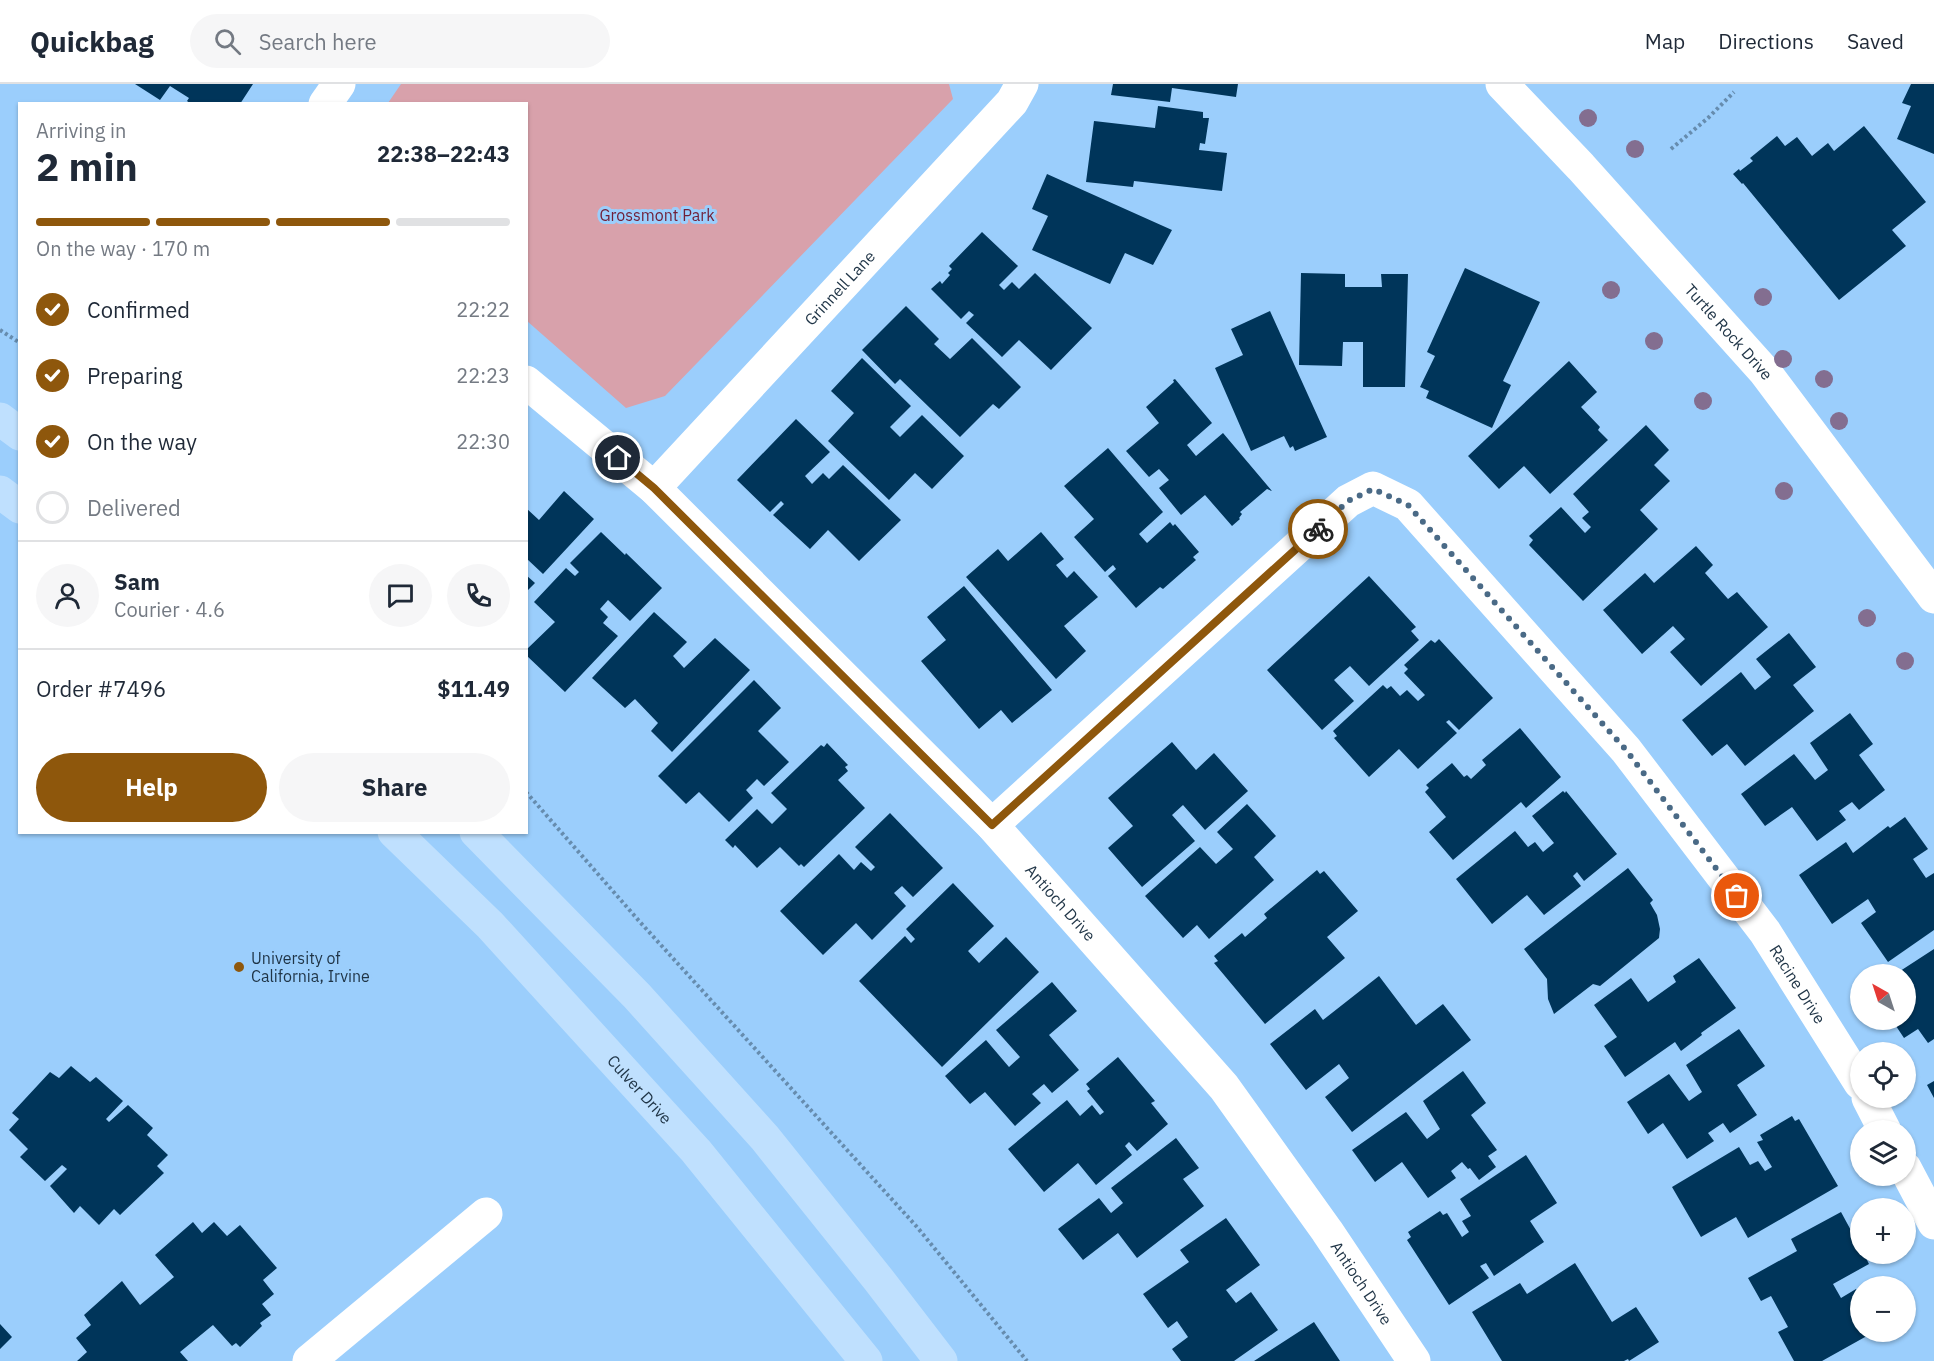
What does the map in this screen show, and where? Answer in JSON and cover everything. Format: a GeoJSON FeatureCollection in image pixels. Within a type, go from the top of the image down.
{"type":"FeatureCollection","features":[{"type":"Feature","properties":{"kind":"main road"},"geometry":{"type":"LineString","coordinates":[[0,419],[18,432]]}},
{"type":"Feature","properties":{"kind":"main road"},"geometry":{"type":"LineString","coordinates":[[0,492],[18,506]]}},
{"type":"Feature","properties":{"kind":"main road","name":"Culver Drive"},"geometry":{"type":"LineString","coordinates":[[396,834],[490,925],[696,1151],[866,1361]]}},
{"type":"Feature","properties":{"kind":"main road"},"geometry":{"type":"LineString","coordinates":[[478,834],[637,996],[765,1138],[941,1361]]}},
{"type":"Feature","properties":{"kind":"street"},"geometry":{"type":"LineString","coordinates":[[326,102],[339,84]]}},
{"type":"Feature","properties":{"kind":"street","name":"Grinnell Lane"},"geometry":{"type":"LineString","coordinates":[[654,488],[1012,102],[1022,84]]}},
{"type":"Feature","properties":{"kind":"street","name":"Turtle Rock Drive"},"geometry":{"type":"LineString","coordinates":[[1502,84],[1581,167],[1765,372],[1934,597]]}},
{"type":"Feature","properties":{"kind":"street","name":"Antioch Drive"},"geometry":{"type":"LineString","coordinates":[[528,384],[654,488],[992,825],[1224,1088],[1327,1231],[1414,1361]]}},
{"type":"Feature","properties":{"kind":"street","name":"Racine Drive"},"geometry":{"type":"LineString","coordinates":[[992,825],[1348,501],[1373,489],[1408,505],[1626,750],[1765,932],[1850,1067]]}},
{"type":"Feature","properties":{"kind":"street"},"geometry":{"type":"LineString","coordinates":[[1914,1186],[1934,1223]]}},
{"type":"Feature","properties":{"kind":"street"},"geometry":{"type":"LineString","coordinates":[[309,1361],[486,1214]]}},
{"type":"Feature","properties":{"kind":"path"},"geometry":{"type":"LineString","coordinates":[[1671,148],[1708,118],[1734,92]]}},
{"type":"Feature","properties":{"kind":"path"},"geometry":{"type":"LineString","coordinates":[[0,330],[18,343]]}},
{"type":"Feature","properties":{"kind":"path"},"geometry":{"type":"LineString","coordinates":[[528,794],[640,922],[917,1227],[1027,1361]]}},
{"type":"Feature","properties":{"kind":"green space","name":"Grossmont Park"},"geometry":{"type":"Polygon","coordinates":[[[401,84],[949,84],[953,99],[665,396],[626,408],[528,322],[528,102],[389,102],[401,84]]]}},
{"type":"Feature","properties":{"kind":"building"},"geometry":{"type":"Polygon","coordinates":[[[135,84],[253,84],[241,102],[188,102],[189,98],[170,86],[160,100],[135,84]]]}},
{"type":"Feature","properties":{"kind":"building"},"geometry":{"type":"Polygon","coordinates":[[[1113,84],[1238,84],[1236,97],[1172,88],[1170,102],[1111,95],[1113,84]]]}},
{"type":"Feature","properties":{"kind":"building"},"geometry":{"type":"Polygon","coordinates":[[[1911,84],[1934,84],[1934,154],[1897,139],[1911,106],[1902,103],[1911,84]]]}},
{"type":"Feature","properties":{"kind":"building"},"geometry":{"type":"Polygon","coordinates":[[[1158,106],[1203,112],[1203,118],[1209,118],[1205,144],[1200,143],[1199,150],[1227,153],[1222,191],[1134,181],[1133,187],[1086,182],[1094,121],[1155,128],[1158,106]]]}},
{"type":"Feature","properties":{"kind":"building"},"geometry":{"type":"Polygon","coordinates":[[[1864,126],[1926,202],[1892,230],[1906,246],[1839,300],[1743,183],[1733,174],[1753,161],[1750,158],[1777,136],[1785,146],[1797,137],[1812,156],[1828,143],[1834,151],[1864,126]]]}},
{"type":"Feature","properties":{"kind":"building"},"geometry":{"type":"Polygon","coordinates":[[[1047,174],[1172,230],[1153,265],[1125,253],[1110,284],[1032,250],[1048,216],[1032,209],[1047,174]]]}},
{"type":"Feature","properties":{"kind":"building"},"geometry":{"type":"Polygon","coordinates":[[[982,232],[1018,266],[999,285],[1004,290],[1012,282],[1019,289],[1035,273],[1092,328],[1051,370],[1019,340],[1002,357],[966,323],[974,315],[969,311],[961,319],[931,289],[940,281],[942,284],[950,275],[948,273],[952,269],[949,266],[982,232]]]}},
{"type":"Feature","properties":{"kind":"building"},"geometry":{"type":"Polygon","coordinates":[[[1465,268],[1540,302],[1503,381],[1511,385],[1492,428],[1426,398],[1429,391],[1420,387],[1435,356],[1427,352],[1465,268]]]}},
{"type":"Feature","properties":{"kind":"building"},"geometry":{"type":"Polygon","coordinates":[[[1301,273],[1345,274],[1345,287],[1382,287],[1381,274],[1408,274],[1405,387],[1363,387],[1363,342],[1343,342],[1342,366],[1299,365],[1301,273]]]}},
{"type":"Feature","properties":{"kind":"building"},"geometry":{"type":"Polygon","coordinates":[[[906,306],[939,339],[934,344],[950,359],[972,338],[1021,387],[999,409],[993,404],[960,437],[900,379],[895,384],[862,350],[906,306]]]}},
{"type":"Feature","properties":{"kind":"building"},"geometry":{"type":"Polygon","coordinates":[[[1270,311],[1327,437],[1295,451],[1293,446],[1290,448],[1284,436],[1251,451],[1215,368],[1243,355],[1231,329],[1270,311]]]}},
{"type":"Feature","properties":{"kind":"building"},"geometry":{"type":"Polygon","coordinates":[[[862,358],[911,406],[890,427],[900,437],[922,415],[964,456],[932,489],[915,473],[889,500],[828,441],[854,413],[831,391],[862,358]]]}},
{"type":"Feature","properties":{"kind":"building"},"geometry":{"type":"Polygon","coordinates":[[[1569,361],[1597,392],[1581,407],[1600,427],[1598,430],[1608,440],[1550,494],[1524,466],[1499,489],[1468,456],[1569,361]]]}},
{"type":"Feature","properties":{"kind":"building"},"geometry":{"type":"Polygon","coordinates":[[[1175,379],[1212,423],[1187,445],[1196,456],[1223,433],[1272,491],[1267,489],[1240,512],[1242,514],[1240,519],[1232,526],[1205,495],[1181,515],[1159,488],[1169,480],[1159,469],[1149,477],[1126,451],[1159,423],[1146,407],[1175,379]]]}},
{"type":"Feature","properties":{"kind":"building"},"geometry":{"type":"Polygon","coordinates":[[[796,419],[830,452],[805,476],[812,484],[823,473],[829,479],[843,465],[901,520],[859,561],[828,530],[810,549],[773,515],[784,504],[781,501],[770,512],[737,480],[796,419]]]}},
{"type":"Feature","properties":{"kind":"building"},"geometry":{"type":"Polygon","coordinates":[[[1646,425],[1669,450],[1654,465],[1670,481],[1640,510],[1658,529],[1583,601],[1529,545],[1533,540],[1529,536],[1561,507],[1585,533],[1591,527],[1582,518],[1589,512],[1573,494],[1646,425]]]}},
{"type":"Feature","properties":{"kind":"building"},"geometry":{"type":"Polygon","coordinates":[[[1108,448],[1163,512],[1139,534],[1147,543],[1170,522],[1173,526],[1175,524],[1199,552],[1193,557],[1196,560],[1163,589],[1160,587],[1136,608],[1108,576],[1116,569],[1113,565],[1105,572],[1074,537],[1094,519],[1064,486],[1108,448]]]}},
{"type":"Feature","properties":{"kind":"building"},"geometry":{"type":"Polygon","coordinates":[[[564,491],[594,519],[543,574],[528,560],[528,510],[539,520],[564,491]]]}},
{"type":"Feature","properties":{"kind":"building"},"geometry":{"type":"Polygon","coordinates":[[[601,532],[662,588],[630,621],[608,600],[600,609],[608,617],[603,623],[618,636],[565,692],[528,657],[528,648],[555,622],[534,602],[566,568],[575,576],[579,572],[570,563],[601,532]]]}},
{"type":"Feature","properties":{"kind":"building"},"geometry":{"type":"Polygon","coordinates":[[[1041,532],[1064,559],[1056,565],[1067,578],[1074,571],[1098,597],[1064,626],[1086,651],[1056,679],[966,577],[998,549],[1008,561],[1041,532]]]}},
{"type":"Feature","properties":{"kind":"building"},"geometry":{"type":"Polygon","coordinates":[[[1696,546],[1713,565],[1705,573],[1728,599],[1737,592],[1768,627],[1701,686],[1670,652],[1685,639],[1673,626],[1642,654],[1603,610],[1645,573],[1654,583],[1696,546]]]}},
{"type":"Feature","properties":{"kind":"building"},"geometry":{"type":"Polygon","coordinates":[[[1369,576],[1416,627],[1411,631],[1419,640],[1369,686],[1350,666],[1334,680],[1354,701],[1322,730],[1267,670],[1369,576]]]}},
{"type":"Feature","properties":{"kind":"building"},"geometry":{"type":"Polygon","coordinates":[[[528,577],[535,583],[528,590],[528,577]]]}},
{"type":"Feature","properties":{"kind":"building"},"geometry":{"type":"Polygon","coordinates":[[[964,586],[1052,690],[1012,723],[1001,710],[979,729],[921,661],[946,640],[927,617],[964,586]]]}},
{"type":"Feature","properties":{"kind":"building"},"geometry":{"type":"Polygon","coordinates":[[[654,612],[687,642],[673,656],[684,668],[715,638],[750,670],[672,752],[651,731],[658,723],[635,699],[625,708],[592,678],[654,612]]]}},
{"type":"Feature","properties":{"kind":"building"},"geometry":{"type":"Polygon","coordinates":[[[1789,633],[1816,667],[1793,685],[1814,711],[1745,766],[1727,744],[1712,756],[1682,720],[1741,672],[1755,690],[1771,677],[1756,659],[1789,633]]]}},
{"type":"Feature","properties":{"kind":"building"},"geometry":{"type":"Polygon","coordinates":[[[1439,639],[1493,698],[1459,730],[1449,720],[1446,722],[1457,733],[1418,769],[1399,749],[1369,777],[1334,738],[1337,736],[1333,731],[1383,685],[1387,689],[1391,686],[1400,696],[1407,690],[1418,701],[1425,695],[1404,673],[1408,669],[1404,665],[1431,640],[1435,643],[1439,639]]]}},
{"type":"Feature","properties":{"kind":"building"},"geometry":{"type":"Polygon","coordinates":[[[754,680],[781,708],[758,731],[789,762],[764,786],[757,779],[746,790],[753,798],[729,822],[699,792],[686,804],[658,776],[754,680]]]}},
{"type":"Feature","properties":{"kind":"building"},"geometry":{"type":"Polygon","coordinates":[[[1850,713],[1873,744],[1859,755],[1885,790],[1859,810],[1852,802],[1839,811],[1846,820],[1817,841],[1792,807],[1765,826],[1741,794],[1794,754],[1815,780],[1828,770],[1810,743],[1850,713]]]}},
{"type":"Feature","properties":{"kind":"building"},"geometry":{"type":"Polygon","coordinates":[[[1520,728],[1561,777],[1526,808],[1521,802],[1453,860],[1429,832],[1446,817],[1425,792],[1429,788],[1426,785],[1452,763],[1464,777],[1467,775],[1471,779],[1486,765],[1482,760],[1520,728]]]}},
{"type":"Feature","properties":{"kind":"building"},"geometry":{"type":"Polygon","coordinates":[[[1172,742],[1196,770],[1214,753],[1248,791],[1205,830],[1183,805],[1172,815],[1195,841],[1142,887],[1108,848],[1133,826],[1108,798],[1172,742]]]}},
{"type":"Feature","properties":{"kind":"building"},"geometry":{"type":"Polygon","coordinates":[[[827,743],[848,765],[845,767],[848,771],[838,780],[865,808],[804,867],[801,864],[799,866],[780,847],[757,868],[735,845],[733,848],[725,840],[757,809],[772,824],[787,809],[771,793],[821,745],[824,747],[827,743]]]}},
{"type":"Feature","properties":{"kind":"building"},"geometry":{"type":"Polygon","coordinates":[[[1563,791],[1565,793],[1566,791],[1617,854],[1584,881],[1577,872],[1573,876],[1581,886],[1544,915],[1527,895],[1492,924],[1456,879],[1515,831],[1528,847],[1535,842],[1543,852],[1554,843],[1532,816],[1563,791]]]}},
{"type":"Feature","properties":{"kind":"building"},"geometry":{"type":"Polygon","coordinates":[[[1247,804],[1276,836],[1254,857],[1274,880],[1209,939],[1197,925],[1183,938],[1145,896],[1200,847],[1216,864],[1233,849],[1217,832],[1247,804]]]}},
{"type":"Feature","properties":{"kind":"building"},"geometry":{"type":"Polygon","coordinates":[[[890,813],[943,868],[913,897],[902,886],[894,893],[906,906],[872,940],[856,923],[823,955],[780,911],[839,854],[854,870],[861,862],[871,871],[875,867],[855,847],[890,813]]]}},
{"type":"Feature","properties":{"kind":"building"},"geometry":{"type":"Polygon","coordinates":[[[1905,817],[1928,849],[1913,859],[1926,878],[1934,873],[1934,930],[1888,962],[1861,923],[1876,912],[1868,899],[1832,924],[1799,875],[1846,842],[1853,853],[1888,826],[1890,828],[1905,817]]]}},
{"type":"Feature","properties":{"kind":"building"},"geometry":{"type":"Polygon","coordinates":[[[1628,868],[1653,900],[1650,903],[1657,915],[1659,938],[1600,986],[1593,984],[1554,1014],[1548,999],[1547,979],[1524,949],[1628,868]]]}},
{"type":"Feature","properties":{"kind":"building"},"geometry":{"type":"Polygon","coordinates":[[[1317,870],[1320,874],[1324,871],[1358,911],[1327,937],[1345,958],[1265,1024],[1214,963],[1218,961],[1214,956],[1242,933],[1245,937],[1267,918],[1264,914],[1317,870]]]}},
{"type":"Feature","properties":{"kind":"building"},"geometry":{"type":"Polygon","coordinates":[[[953,883],[994,926],[968,951],[979,963],[1006,937],[1039,972],[942,1067],[859,981],[905,936],[911,943],[915,939],[906,929],[953,883]]]}},
{"type":"Feature","properties":{"kind":"building"},"geometry":{"type":"Polygon","coordinates":[[[1934,949],[1934,1039],[1928,1043],[1918,1029],[1904,1038],[1899,1030],[1916,1030],[1916,964],[1911,964],[1934,949]]]}},
{"type":"Feature","properties":{"kind":"building"},"geometry":{"type":"Polygon","coordinates":[[[1699,958],[1736,1008],[1701,1033],[1702,1035],[1681,1051],[1675,1042],[1625,1077],[1604,1046],[1617,1037],[1594,1005],[1631,978],[1648,1002],[1676,982],[1673,976],[1699,958]]]}},
{"type":"Feature","properties":{"kind":"building"},"geometry":{"type":"Polygon","coordinates":[[[1379,976],[1416,1025],[1443,1004],[1471,1040],[1352,1132],[1325,1097],[1349,1078],[1339,1064],[1306,1090],[1270,1044],[1315,1009],[1323,1020],[1379,976]]]}},
{"type":"Feature","properties":{"kind":"building"},"geometry":{"type":"Polygon","coordinates":[[[1052,982],[1077,1011],[1049,1035],[1079,1070],[1052,1093],[1044,1084],[1032,1094],[1041,1103],[1015,1126],[985,1092],[970,1104],[945,1076],[986,1040],[1009,1067],[1020,1057],[996,1030],[1052,982]]]}},
{"type":"Feature","properties":{"kind":"building"},"geometry":{"type":"Polygon","coordinates":[[[1739,1029],[1765,1066],[1737,1085],[1757,1115],[1730,1133],[1723,1123],[1708,1133],[1714,1141],[1687,1159],[1663,1123],[1648,1134],[1627,1102],[1669,1074],[1689,1101],[1702,1092],[1686,1065],[1739,1029]]]}},
{"type":"Feature","properties":{"kind":"building"},"geometry":{"type":"Polygon","coordinates":[[[1118,1057],[1155,1101],[1151,1103],[1168,1124],[1137,1151],[1129,1142],[1125,1146],[1132,1155],[1096,1185],[1078,1163],[1044,1192],[1008,1149],[1067,1100],[1080,1116],[1092,1105],[1100,1115],[1104,1112],[1087,1091],[1090,1089],[1086,1084],[1118,1057]]]}},
{"type":"Feature","properties":{"kind":"building"},"geometry":{"type":"Polygon","coordinates":[[[71,1066],[90,1082],[96,1077],[123,1101],[106,1119],[109,1122],[128,1105],[153,1128],[147,1135],[168,1155],[157,1166],[164,1173],[120,1215],[114,1209],[99,1225],[80,1206],[74,1213],[50,1186],[67,1169],[62,1165],[45,1181],[20,1157],[28,1149],[9,1130],[19,1119],[12,1113],[50,1072],[59,1078],[71,1066]]]}},
{"type":"Feature","properties":{"kind":"building"},"geometry":{"type":"Polygon","coordinates":[[[1463,1071],[1486,1103],[1471,1115],[1497,1150],[1488,1156],[1496,1167],[1479,1180],[1462,1162],[1451,1171],[1456,1178],[1428,1198],[1402,1162],[1375,1182],[1352,1150],[1406,1112],[1427,1139],[1440,1129],[1423,1101],[1463,1071]]]}},
{"type":"Feature","properties":{"kind":"building"},"geometry":{"type":"Polygon","coordinates":[[[1934,1081],[1934,1098],[1927,1085],[1934,1081]]]}},
{"type":"Feature","properties":{"kind":"building"},"geometry":{"type":"Polygon","coordinates":[[[1792,1116],[1795,1121],[1799,1119],[1838,1186],[1748,1238],[1736,1217],[1701,1237],[1672,1187],[1739,1147],[1750,1165],[1758,1161],[1765,1171],[1772,1167],[1757,1142],[1763,1140],[1760,1135],[1792,1116]]]}},
{"type":"Feature","properties":{"kind":"building"},"geometry":{"type":"Polygon","coordinates":[[[1176,1138],[1199,1168],[1183,1179],[1204,1206],[1137,1258],[1118,1233],[1083,1260],[1058,1229],[1099,1198],[1111,1213],[1123,1203],[1111,1188],[1176,1138]]]}},
{"type":"Feature","properties":{"kind":"building"},"geometry":{"type":"Polygon","coordinates":[[[1526,1155],[1557,1203],[1530,1221],[1544,1242],[1494,1276],[1486,1263],[1480,1266],[1489,1278],[1449,1305],[1407,1240],[1411,1237],[1408,1232],[1440,1211],[1443,1215],[1447,1213],[1462,1237],[1469,1232],[1462,1221],[1471,1216],[1460,1199],[1526,1155]]]}},
{"type":"Feature","properties":{"kind":"building"},"geometry":{"type":"Polygon","coordinates":[[[1841,1212],[1850,1229],[1850,1264],[1869,1264],[1833,1284],[1841,1298],[1850,1293],[1850,1342],[1856,1342],[1822,1361],[1794,1361],[1778,1332],[1788,1327],[1771,1296],[1761,1301],[1748,1278],[1797,1251],[1791,1239],[1841,1212]]]}},
{"type":"Feature","properties":{"kind":"building"},"geometry":{"type":"Polygon","coordinates":[[[1226,1218],[1260,1265],[1226,1290],[1236,1303],[1251,1292],[1278,1330],[1234,1361],[1181,1361],[1172,1349],[1188,1337],[1177,1321],[1168,1328],[1143,1294],[1189,1262],[1180,1250],[1226,1218]]]}},
{"type":"Feature","properties":{"kind":"building"},"geometry":{"type":"Polygon","coordinates":[[[193,1222],[202,1233],[214,1222],[227,1236],[240,1225],[277,1268],[263,1280],[274,1294],[262,1304],[271,1315],[260,1323],[262,1326],[240,1347],[236,1343],[232,1346],[213,1325],[180,1352],[188,1361],[77,1361],[87,1352],[76,1338],[91,1325],[84,1315],[122,1281],[140,1305],[174,1277],[155,1255],[193,1222]]]}},
{"type":"Feature","properties":{"kind":"building"},"geometry":{"type":"Polygon","coordinates":[[[1575,1263],[1612,1322],[1636,1307],[1659,1342],[1629,1361],[1628,1359],[1624,1361],[1502,1361],[1472,1312],[1520,1283],[1527,1294],[1575,1263]]]}},
{"type":"Feature","properties":{"kind":"building"},"geometry":{"type":"Polygon","coordinates":[[[1314,1322],[1340,1361],[1254,1361],[1314,1322]]]}},
{"type":"Feature","properties":{"kind":"building"},"geometry":{"type":"Polygon","coordinates":[[[0,1324],[12,1337],[0,1349],[0,1324]]]}},
{"type":"Feature","properties":{"kind":"way so far"},"geometry":{"type":"LineString","coordinates":[[1318,529],[1348,501],[1373,489],[1408,505],[1626,750],[1737,896]]}},
{"type":"Feature","properties":{"kind":"place","name":"University of California, Irvine"},"geometry":{"type":"Point","coordinates":[239,967]}},
{"type":"Feature","properties":{"kind":"route"},"geometry":{"type":"LineString","coordinates":[[618,458],[654,488],[992,825],[1318,529]]}}]}
